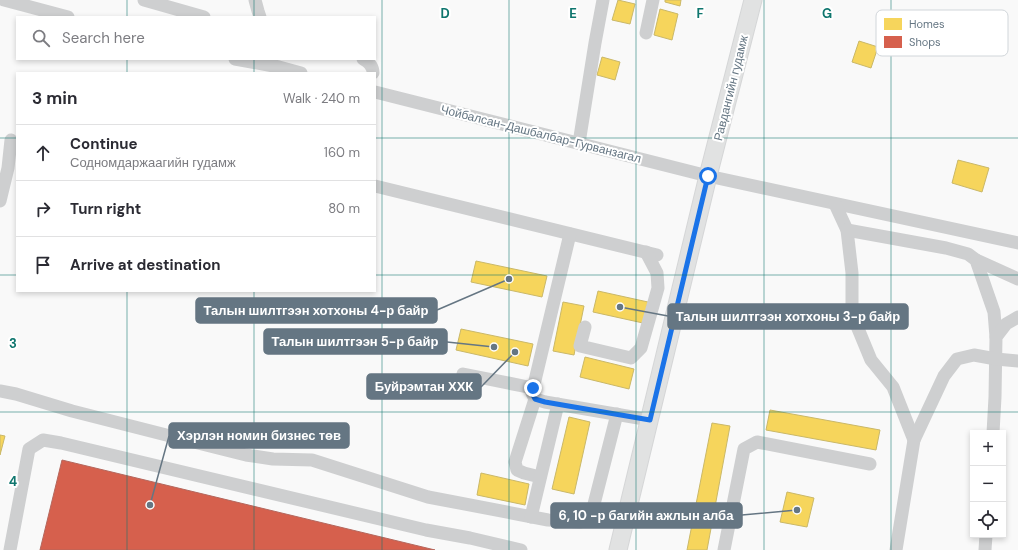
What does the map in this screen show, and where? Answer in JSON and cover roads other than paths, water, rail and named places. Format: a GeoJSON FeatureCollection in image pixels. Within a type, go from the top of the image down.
{"type":"FeatureCollection","features":[{"type":"Feature","properties":{"kind":"main road","name":"Равдангийн гудамж"},"geometry":{"type":"LineString","coordinates":[[618,550],[708,176],[754,0]]}},
{"type":"Feature","properties":{"kind":"street"},"geometry":{"type":"LineString","coordinates":[[4,0],[64,16]]}},
{"type":"Feature","properties":{"kind":"street"},"geometry":{"type":"LineString","coordinates":[[144,0],[200,16]]}},
{"type":"Feature","properties":{"kind":"street"},"geometry":{"type":"LineString","coordinates":[[255,0],[260,16]]}},
{"type":"Feature","properties":{"kind":"street"},"geometry":{"type":"LineString","coordinates":[[579,143],[603,0]]}},
{"type":"Feature","properties":{"kind":"street"},"geometry":{"type":"LineString","coordinates":[[646,33],[653,0]]}},
{"type":"Feature","properties":{"kind":"street"},"geometry":{"type":"LineString","coordinates":[[246,60],[278,63],[299,72]]}},
{"type":"Feature","properties":{"kind":"street"},"geometry":{"type":"LineString","coordinates":[[365,60],[373,68],[373,72]]}},
{"type":"Feature","properties":{"kind":"street","name":"Чойбалсан-Дашбалбар-Гурванзагал"},"geometry":{"type":"LineString","coordinates":[[376,90],[708,176],[1017,245]]}},
{"type":"Feature","properties":{"kind":"street"},"geometry":{"type":"LineString","coordinates":[[0,201],[8,168],[9,139]]}},
{"type":"Feature","properties":{"kind":"street"},"geometry":{"type":"LineString","coordinates":[[376,186],[651,254],[657,272],[658,288],[641,348],[630,358],[580,346],[585,327]]}},
{"type":"Feature","properties":{"kind":"street"},"geometry":{"type":"LineString","coordinates":[[835,204],[847,230],[852,273],[852,314],[871,360],[893,387],[914,440]]}},
{"type":"Feature","properties":{"kind":"street"},"geometry":{"type":"LineString","coordinates":[[847,230],[946,248],[968,254],[976,260],[1018,279]]}},
{"type":"Feature","properties":{"kind":"street"},"geometry":{"type":"LineString","coordinates":[[540,477],[517,470],[515,462],[534,393],[570,234]]}},
{"type":"Feature","properties":{"kind":"street"},"geometry":{"type":"LineString","coordinates":[[976,260],[994,312],[996,359],[993,430]]}},
{"type":"Feature","properties":{"kind":"street"},"geometry":{"type":"LineString","coordinates":[[996,337],[1006,324],[1018,317]]}},
{"type":"Feature","properties":{"kind":"street"},"geometry":{"type":"LineString","coordinates":[[896,550],[914,440],[944,376],[958,359],[974,355],[1018,361]]}},
{"type":"Feature","properties":{"kind":"street"},"geometry":{"type":"LineString","coordinates":[[463,374],[534,393],[558,404],[650,420]]}},
{"type":"Feature","properties":{"kind":"street"},"geometry":{"type":"LineString","coordinates":[[0,390],[79,413],[246,455],[273,459],[312,460],[428,497],[548,520],[580,522],[592,512],[617,414]]}},
{"type":"Feature","properties":{"kind":"street"},"geometry":{"type":"LineString","coordinates":[[531,516],[558,404]]}},
{"type":"Feature","properties":{"kind":"street"},"geometry":{"type":"LineString","coordinates":[[10,550],[29,449],[43,440],[426,530],[469,544],[521,550]]}},
{"type":"Feature","properties":{"kind":"street"},"geometry":{"type":"LineString","coordinates":[[724,550],[744,449],[757,442],[870,464]]}},
{"type":"Feature","properties":{"kind":"street"},"geometry":{"type":"LineString","coordinates":[[985,550],[986,538]]}},
{"type":"Feature","properties":{"kind":"place","name":"Талын шилтгээн хотхоны 4-р байр"},"geometry":{"type":"Point","coordinates":[509,279]}},
{"type":"Feature","properties":{"kind":"place","name":"Талын шилтгээн хотхоны 3-р байр"},"geometry":{"type":"Point","coordinates":[620,307]}},
{"type":"Feature","properties":{"kind":"place","name":"Талын шилтгээн 5-р байр"},"geometry":{"type":"Point","coordinates":[494,347]}},
{"type":"Feature","properties":{"kind":"place","name":"Буйрэмтан ХХК"},"geometry":{"type":"Point","coordinates":[515,352]}},
{"type":"Feature","properties":{"kind":"place","name":"Хэрлэн номин бизнес төв"},"geometry":{"type":"Point","coordinates":[150,505]}},
{"type":"Feature","properties":{"kind":"place","name":"6, 10 -р багийн ажлын алба"},"geometry":{"type":"Point","coordinates":[797,510]}}]}
